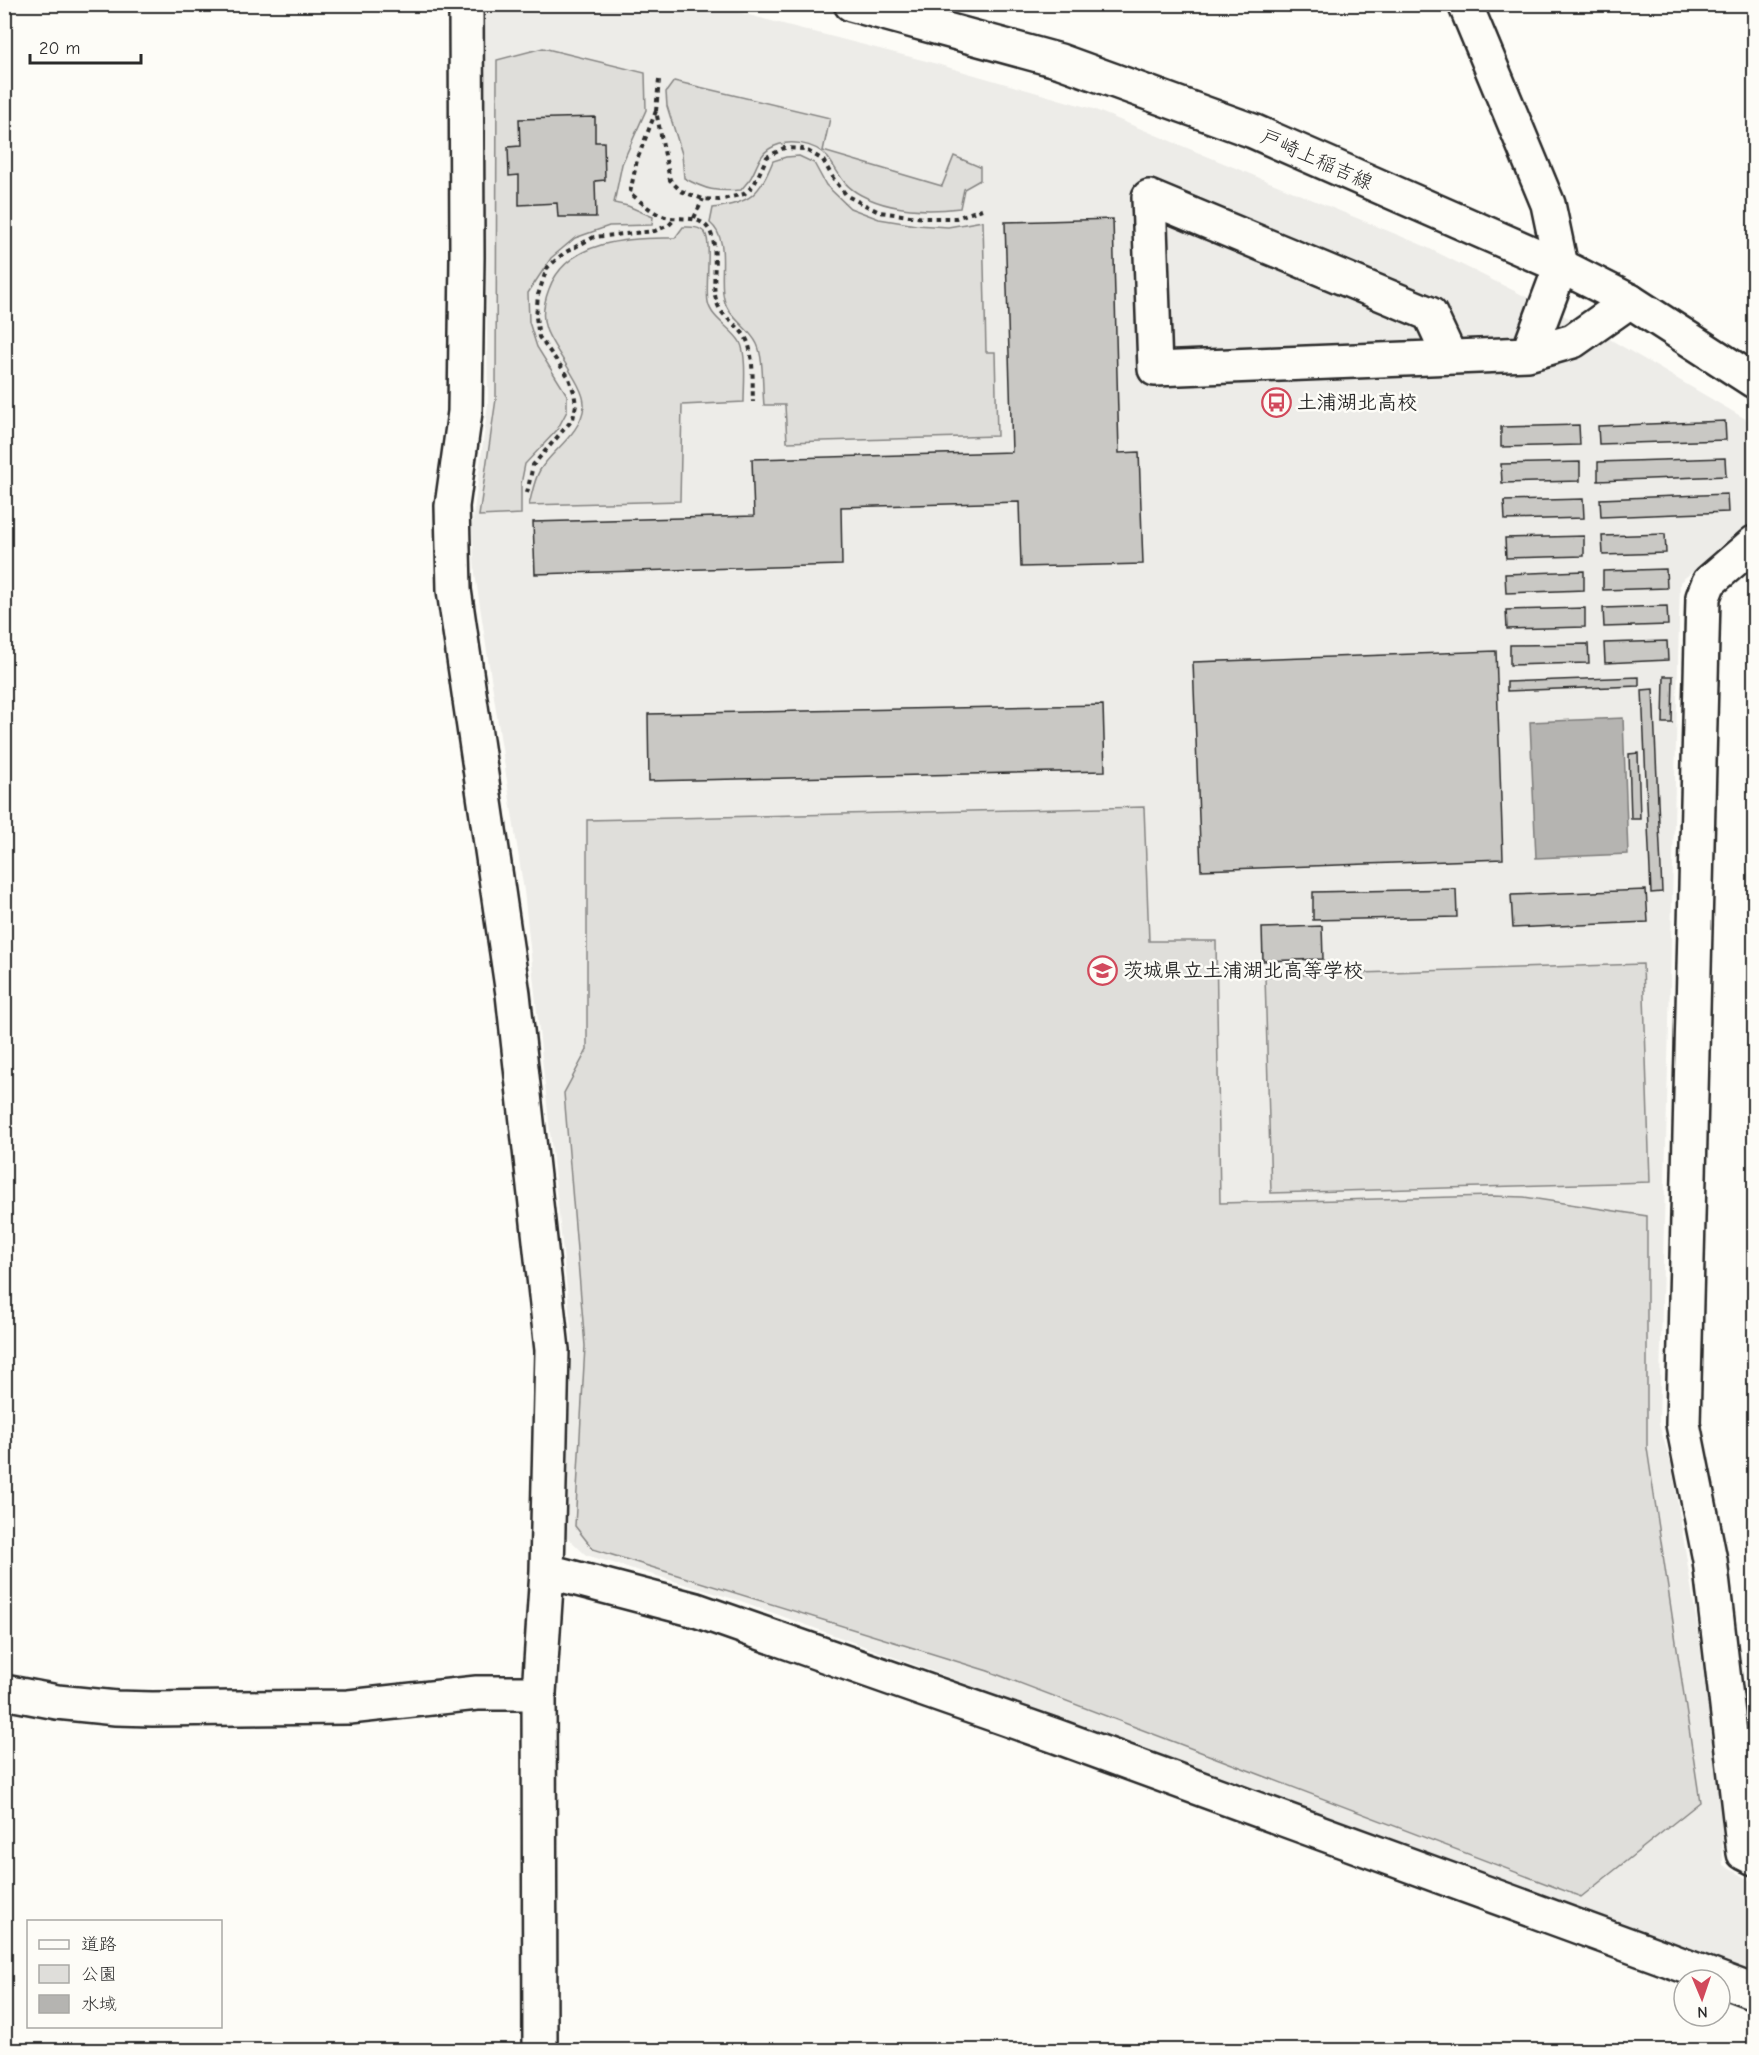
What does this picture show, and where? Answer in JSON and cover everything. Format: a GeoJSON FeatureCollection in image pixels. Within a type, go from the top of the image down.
{"type":"FeatureCollection","features":[{"type":"Feature","properties":{"kind":"street"},"geometry":{"type":"LineString","coordinates":[[466,4],[465,412],[452,506],[454,590],[513,994],[552,1350],[547,1571],[539,1694],[540,2050]]}},
{"type":"Feature","properties":{"kind":"street","name":"戸崎上稲吉線"},"geometry":{"type":"LineString","coordinates":[[851,4],[1060,61],[1253,131],[1561,266],[1630,301],[1755,381]]}},
{"type":"Feature","properties":{"kind":"street"},"geometry":{"type":"LineString","coordinates":[[1466,4],[1548,204],[1561,266],[1528,354]]}},
{"type":"Feature","properties":{"kind":"street"},"geometry":{"type":"LineString","coordinates":[[1450,357],[1430,315],[1149,197],[1155,369],[1528,354],[1573,341],[1630,301]]}},
{"type":"Feature","properties":{"kind":"street"},"geometry":{"type":"LineString","coordinates":[[1755,543],[1709,582],[1703,597],[1683,1424],[1710,1560],[1744,1853],[1755,1858]]}},
{"type":"Feature","properties":{"kind":"street"},"geometry":{"type":"LineString","coordinates":[[547,1571],[707,1614],[1079,1744],[1755,1992]]}},
{"type":"Feature","properties":{"kind":"street"},"geometry":{"type":"LineString","coordinates":[[4,1692],[57,1702],[152,1709],[349,1707],[477,1693],[539,1694]]}},
{"type":"Feature","properties":{"kind":"path"},"geometry":{"type":"LineString","coordinates":[[659,80],[656,111],[637,160],[630,193],[660,215],[675,219],[694,218],[706,226],[714,240],[716,297],[721,311],[744,335],[751,351],[753,402]]}},
{"type":"Feature","properties":{"kind":"path"},"geometry":{"type":"LineString","coordinates":[[656,111],[670,180],[681,190],[703,199],[719,200],[744,194],[754,185],[767,158],[783,148],[804,149],[823,160],[847,196],[879,212],[925,218],[956,218],[982,209]]}},
{"type":"Feature","properties":{"kind":"path"},"geometry":{"type":"LineString","coordinates":[[694,218],[703,199]]}},
{"type":"Feature","properties":{"kind":"path"},"geometry":{"type":"LineString","coordinates":[[527,493],[533,465],[573,419],[576,405],[568,376],[539,337],[536,317],[538,295],[548,268],[564,253],[594,237],[655,231],[669,225],[675,219]]}},
{"type":"Feature","properties":{"kind":"shaded area","name":"茨城県立土浦湖北高等学校"},"geometry":{"type":"Polygon","coordinates":[[[483,5],[710,5],[930,62],[1093,109],[1422,245],[1601,334],[1754,424],[1754,520],[1680,582],[1659,1424],[1672,1467],[1698,1630],[1721,1789],[1723,1865],[1754,1883],[1754,1973],[741,1601],[586,1555],[566,1536],[572,1336],[524,891],[475,574],[472,526],[488,404],[483,5]]]}},
{"type":"Feature","properties":{"kind":"green space"},"geometry":{"type":"Polygon","coordinates":[[[543,48],[645,73],[646,110],[622,164],[614,203],[628,206],[653,217],[652,225],[609,226],[575,238],[551,258],[528,293],[529,322],[537,347],[567,395],[567,411],[557,430],[525,464],[521,484],[521,514],[479,516],[496,399],[497,60],[543,48]]]}},
{"type":"Feature","properties":{"kind":"green space"},"geometry":{"type":"Polygon","coordinates":[[[674,81],[830,118],[823,151],[942,186],[954,156],[980,167],[980,180],[964,189],[960,208],[922,210],[897,207],[861,195],[845,183],[828,158],[816,148],[792,143],[769,149],[741,190],[725,191],[705,188],[684,178],[682,154],[667,106],[666,92],[674,81]]]}},
{"type":"Feature","properties":{"kind":"green space"},"geometry":{"type":"Polygon","coordinates":[[[799,156],[814,163],[826,185],[850,208],[879,219],[948,227],[983,221],[986,352],[995,352],[997,436],[787,442],[785,405],[764,405],[762,365],[757,344],[726,306],[723,290],[722,248],[716,230],[710,223],[713,208],[745,200],[752,195],[763,182],[773,161],[799,156]]]}},
{"type":"Feature","properties":{"kind":"green space"},"geometry":{"type":"Polygon","coordinates":[[[683,227],[700,229],[707,238],[708,302],[717,318],[740,342],[744,363],[744,402],[682,405],[680,501],[529,505],[540,470],[578,425],[584,406],[580,389],[544,324],[543,314],[549,289],[558,273],[570,260],[585,251],[620,241],[675,238],[683,227]]]}},
{"type":"Feature","properties":{"kind":"green space"},"geometry":{"type":"Polygon","coordinates":[[[1144,807],[1149,941],[1216,941],[1220,1203],[1524,1197],[1647,1216],[1647,1448],[1700,1802],[1581,1897],[988,1671],[593,1549],[575,1526],[585,1346],[564,1093],[587,1050],[587,820],[1144,807]]]}},
{"type":"Feature","properties":{"kind":"green space"},"geometry":{"type":"Polygon","coordinates":[[[1643,964],[1650,1182],[1271,1193],[1265,976],[1643,964]]]}},
{"type":"Feature","properties":{"kind":"water"},"geometry":{"type":"Polygon","coordinates":[[[1623,718],[1628,854],[1536,858],[1530,722],[1623,718]]]}},
{"type":"Feature","properties":{"kind":"building"},"geometry":{"type":"Polygon","coordinates":[[[595,117],[595,142],[604,142],[605,180],[595,181],[596,217],[558,217],[557,203],[519,205],[519,175],[509,176],[508,147],[520,146],[519,119],[595,117]]]}},
{"type":"Feature","properties":{"kind":"building"},"geometry":{"type":"Polygon","coordinates":[[[1113,219],[1119,453],[1139,452],[1143,564],[1021,567],[1019,502],[841,507],[842,565],[535,574],[533,522],[754,516],[752,459],[1012,452],[1005,222],[1113,219]]]}},
{"type":"Feature","properties":{"kind":"building"},"geometry":{"type":"Polygon","coordinates":[[[1725,421],[1726,440],[1599,444],[1598,426],[1725,421]]]}},
{"type":"Feature","properties":{"kind":"building"},"geometry":{"type":"Polygon","coordinates":[[[1579,425],[1580,445],[1501,447],[1501,427],[1579,425]]]}},
{"type":"Feature","properties":{"kind":"building"},"geometry":{"type":"Polygon","coordinates":[[[1725,458],[1726,476],[1598,481],[1598,462],[1725,458]]]}},
{"type":"Feature","properties":{"kind":"building"},"geometry":{"type":"Polygon","coordinates":[[[1580,462],[1580,481],[1502,483],[1501,464],[1580,462]]]}},
{"type":"Feature","properties":{"kind":"building"},"geometry":{"type":"Polygon","coordinates":[[[1727,494],[1728,512],[1601,517],[1600,499],[1727,494]]]}},
{"type":"Feature","properties":{"kind":"building"},"geometry":{"type":"Polygon","coordinates":[[[1583,499],[1584,518],[1505,520],[1504,501],[1583,499]]]}},
{"type":"Feature","properties":{"kind":"building"},"geometry":{"type":"Polygon","coordinates":[[[1665,534],[1666,553],[1603,555],[1602,536],[1665,534]]]}},
{"type":"Feature","properties":{"kind":"building"},"geometry":{"type":"Polygon","coordinates":[[[1584,536],[1584,556],[1506,558],[1505,538],[1584,536]]]}},
{"type":"Feature","properties":{"kind":"building"},"geometry":{"type":"Polygon","coordinates":[[[1666,569],[1667,588],[1603,590],[1603,571],[1666,569]]]}},
{"type":"Feature","properties":{"kind":"building"},"geometry":{"type":"Polygon","coordinates":[[[1584,571],[1584,590],[1506,593],[1505,574],[1584,571]]]}},
{"type":"Feature","properties":{"kind":"building"},"geometry":{"type":"Polygon","coordinates":[[[1667,606],[1668,625],[1604,627],[1603,608],[1667,606]]]}},
{"type":"Feature","properties":{"kind":"building"},"geometry":{"type":"Polygon","coordinates":[[[1585,608],[1585,627],[1507,629],[1506,610],[1585,608]]]}},
{"type":"Feature","properties":{"kind":"building"},"geometry":{"type":"Polygon","coordinates":[[[1667,641],[1668,660],[1605,663],[1604,643],[1667,641]]]}},
{"type":"Feature","properties":{"kind":"building"},"geometry":{"type":"Polygon","coordinates":[[[1588,644],[1589,663],[1510,665],[1510,645],[1588,644]]]}},
{"type":"Feature","properties":{"kind":"building"},"geometry":{"type":"Polygon","coordinates":[[[1496,651],[1503,859],[1201,870],[1193,662],[1496,651]]]}},
{"type":"Feature","properties":{"kind":"building"},"geometry":{"type":"Polygon","coordinates":[[[1664,676],[1673,676],[1672,723],[1663,723],[1664,676]]]}},
{"type":"Feature","properties":{"kind":"building"},"geometry":{"type":"Polygon","coordinates":[[[1639,677],[1639,686],[1507,691],[1507,682],[1639,677]]]}},
{"type":"Feature","properties":{"kind":"building"},"geometry":{"type":"Polygon","coordinates":[[[1653,689],[1662,892],[1651,893],[1642,690],[1653,689]]]}},
{"type":"Feature","properties":{"kind":"building"},"geometry":{"type":"Polygon","coordinates":[[[1103,705],[1105,771],[649,781],[648,714],[1103,705]]]}},
{"type":"Feature","properties":{"kind":"building"},"geometry":{"type":"Polygon","coordinates":[[[1638,753],[1640,819],[1631,819],[1629,754],[1638,753]]]}},
{"type":"Feature","properties":{"kind":"building"},"geometry":{"type":"Polygon","coordinates":[[[1456,889],[1457,917],[1313,920],[1313,892],[1456,889]]]}},
{"type":"Feature","properties":{"kind":"building"},"geometry":{"type":"Polygon","coordinates":[[[1646,890],[1648,922],[1513,928],[1511,895],[1646,890]]]}},
{"type":"Feature","properties":{"kind":"building"},"geometry":{"type":"Polygon","coordinates":[[[1322,926],[1323,959],[1263,961],[1262,928],[1322,926]]]}},
{"type":"Feature","properties":{"kind":"place","name":"土浦湖北高校"},"geometry":{"type":"Point","coordinates":[1276,402]}},
{"type":"Feature","properties":{"kind":"place","name":"茨城県立土浦湖北高等学校"},"geometry":{"type":"Point","coordinates":[1102,970]}}]}
